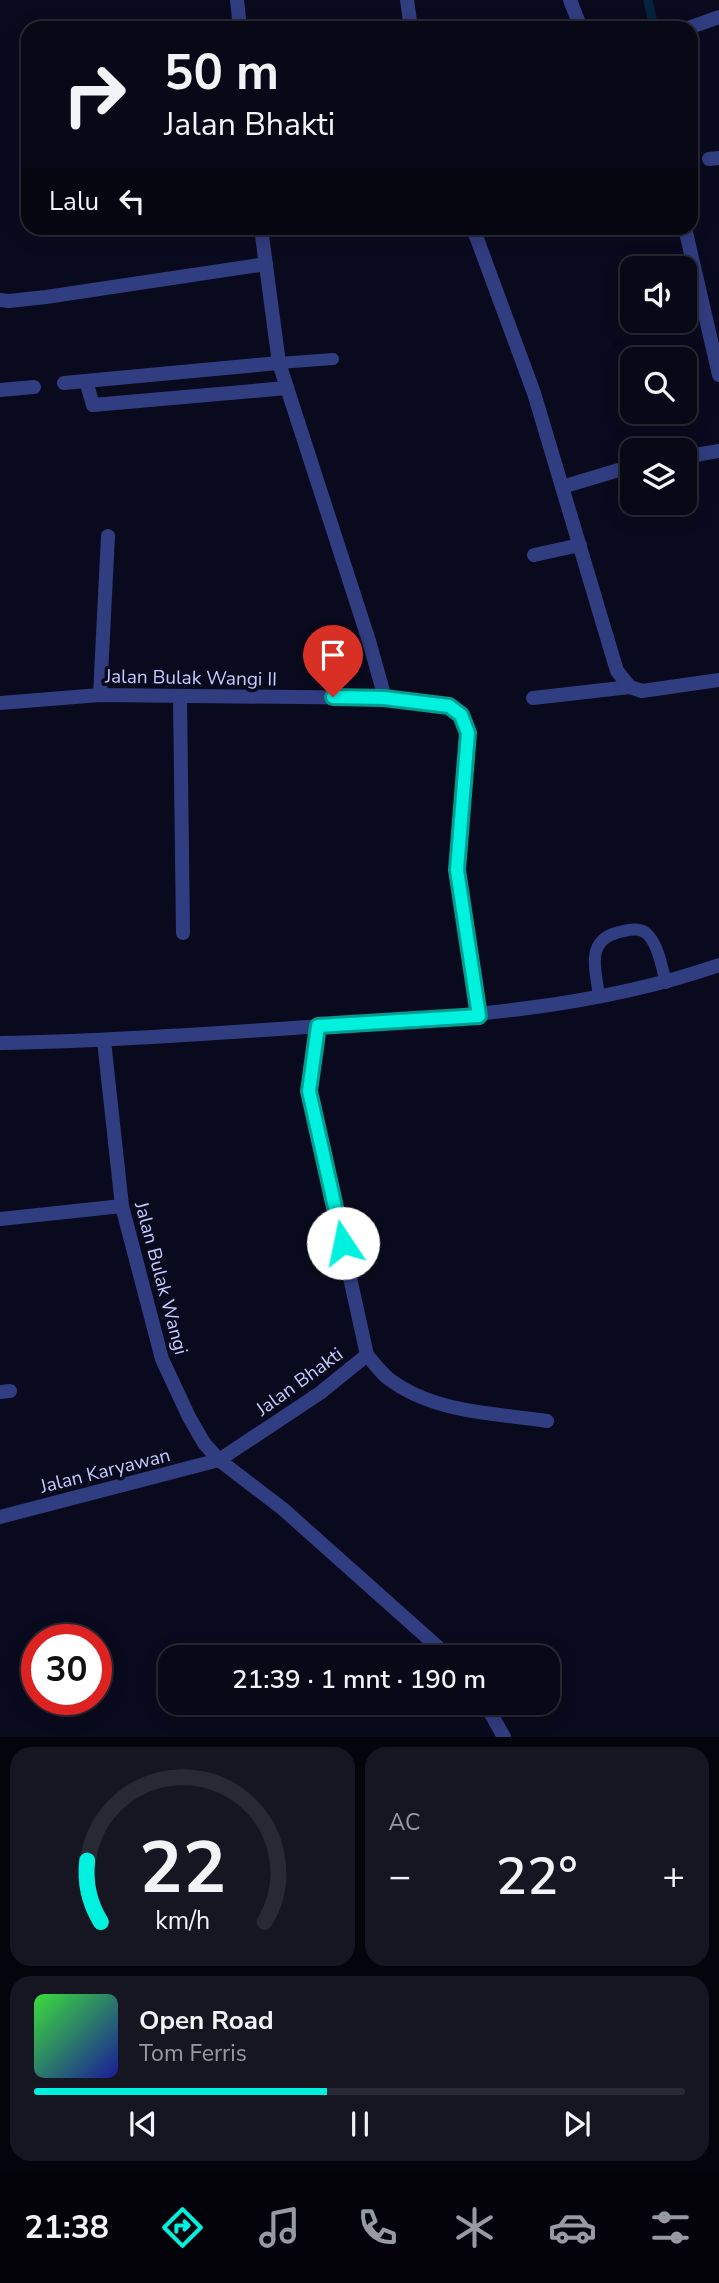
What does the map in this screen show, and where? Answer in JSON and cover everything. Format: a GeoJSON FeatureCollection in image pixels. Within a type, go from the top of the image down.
{"type":"FeatureCollection","features":[{"type":"Feature","properties":{"kind":"street"},"geometry":{"type":"LineString","coordinates":[[237,0],[239,21]]}},
{"type":"Feature","properties":{"kind":"street"},"geometry":{"type":"LineString","coordinates":[[407,0],[410,21]]}},
{"type":"Feature","properties":{"kind":"street"},"geometry":{"type":"LineString","coordinates":[[570,0],[578,21]]}},
{"type":"Feature","properties":{"kind":"street"},"geometry":{"type":"LineString","coordinates":[[698,24],[719,17]]}},
{"type":"Feature","properties":{"kind":"street"},"geometry":{"type":"LineString","coordinates":[[262,235],[279,363],[369,641],[384,698]]}},
{"type":"Feature","properties":{"kind":"street"},"geometry":{"type":"LineString","coordinates":[[476,235],[534,393],[617,671],[630,687]]}},
{"type":"Feature","properties":{"kind":"street"},"geometry":{"type":"LineString","coordinates":[[687,235],[719,375]]}},
{"type":"Feature","properties":{"kind":"street"},"geometry":{"type":"LineString","coordinates":[[0,300],[46,297],[266,264]]}},
{"type":"Feature","properties":{"kind":"street"},"geometry":{"type":"LineString","coordinates":[[64,383],[279,363]]}},
{"type":"Feature","properties":{"kind":"street"},"geometry":{"type":"LineString","coordinates":[[86,382],[93,405],[287,388]]}},
{"type":"Feature","properties":{"kind":"street"},"geometry":{"type":"LineString","coordinates":[[0,390],[34,387]]}},
{"type":"Feature","properties":{"kind":"street"},"geometry":{"type":"LineString","coordinates":[[697,455],[719,451]]}},
{"type":"Feature","properties":{"kind":"street"},"geometry":{"type":"LineString","coordinates":[[562,487],[620,470]]}},
{"type":"Feature","properties":{"kind":"street"},"geometry":{"type":"LineString","coordinates":[[100,695],[108,536]]}},
{"type":"Feature","properties":{"kind":"street"},"geometry":{"type":"LineString","coordinates":[[534,555],[580,545]]}},
{"type":"Feature","properties":{"kind":"street"},"geometry":{"type":"LineString","coordinates":[[533,698],[630,687],[642,691],[719,680]]}},
{"type":"Feature","properties":{"kind":"street","name":"Jalan Bulak Wangi II"},"geometry":{"type":"LineString","coordinates":[[0,704],[100,695],[384,698],[449,706],[461,715],[468,733],[457,870],[479,1016]]}},
{"type":"Feature","properties":{"kind":"street"},"geometry":{"type":"LineString","coordinates":[[180,696],[183,933]]}},
{"type":"Feature","properties":{"kind":"street"},"geometry":{"type":"LineString","coordinates":[[0,1043],[104,1041],[479,1016],[666,983],[719,965]]}},
{"type":"Feature","properties":{"kind":"street","name":"Jalan Bhakti"},"geometry":{"type":"LineString","coordinates":[[219,1460],[320,1393],[367,1355],[309,1091],[318,1026]]}},
{"type":"Feature","properties":{"kind":"street","name":"Jalan Bulak Wangi"},"geometry":{"type":"LineString","coordinates":[[104,1041],[122,1206],[162,1359],[189,1417],[204,1443],[219,1460],[283,1509],[436,1645]]}},
{"type":"Feature","properties":{"kind":"street"},"geometry":{"type":"LineString","coordinates":[[0,1220],[122,1206]]}},
{"type":"Feature","properties":{"kind":"street"},"geometry":{"type":"LineString","coordinates":[[367,1355],[390,1379],[420,1395],[461,1410],[547,1421]]}},
{"type":"Feature","properties":{"kind":"street","name":"Jalan Karyawan"},"geometry":{"type":"LineString","coordinates":[[0,1517],[219,1460]]}},
{"type":"Feature","properties":{"kind":"street"},"geometry":{"type":"LineString","coordinates":[[491,1715],[501,1736]]}},
{"type":"Feature","properties":{"kind":"lane"},"geometry":{"type":"LineString","coordinates":[[279,363],[333,359]]}},
{"type":"Feature","properties":{"kind":"lane"},"geometry":{"type":"LineString","coordinates":[[599,996],[595,958],[598,942],[608,934],[636,929],[648,933],[666,983]]}},
{"type":"Feature","properties":{"kind":"waterway"},"geometry":{"type":"LineString","coordinates":[[648,0],[652,21]]}},
{"type":"Feature","properties":{"kind":"route"},"geometry":{"type":"LineString","coordinates":[[333,697],[384,698],[449,706],[461,715],[468,733],[457,870],[479,1016],[318,1026],[309,1091],[343,1243]]}}]}
